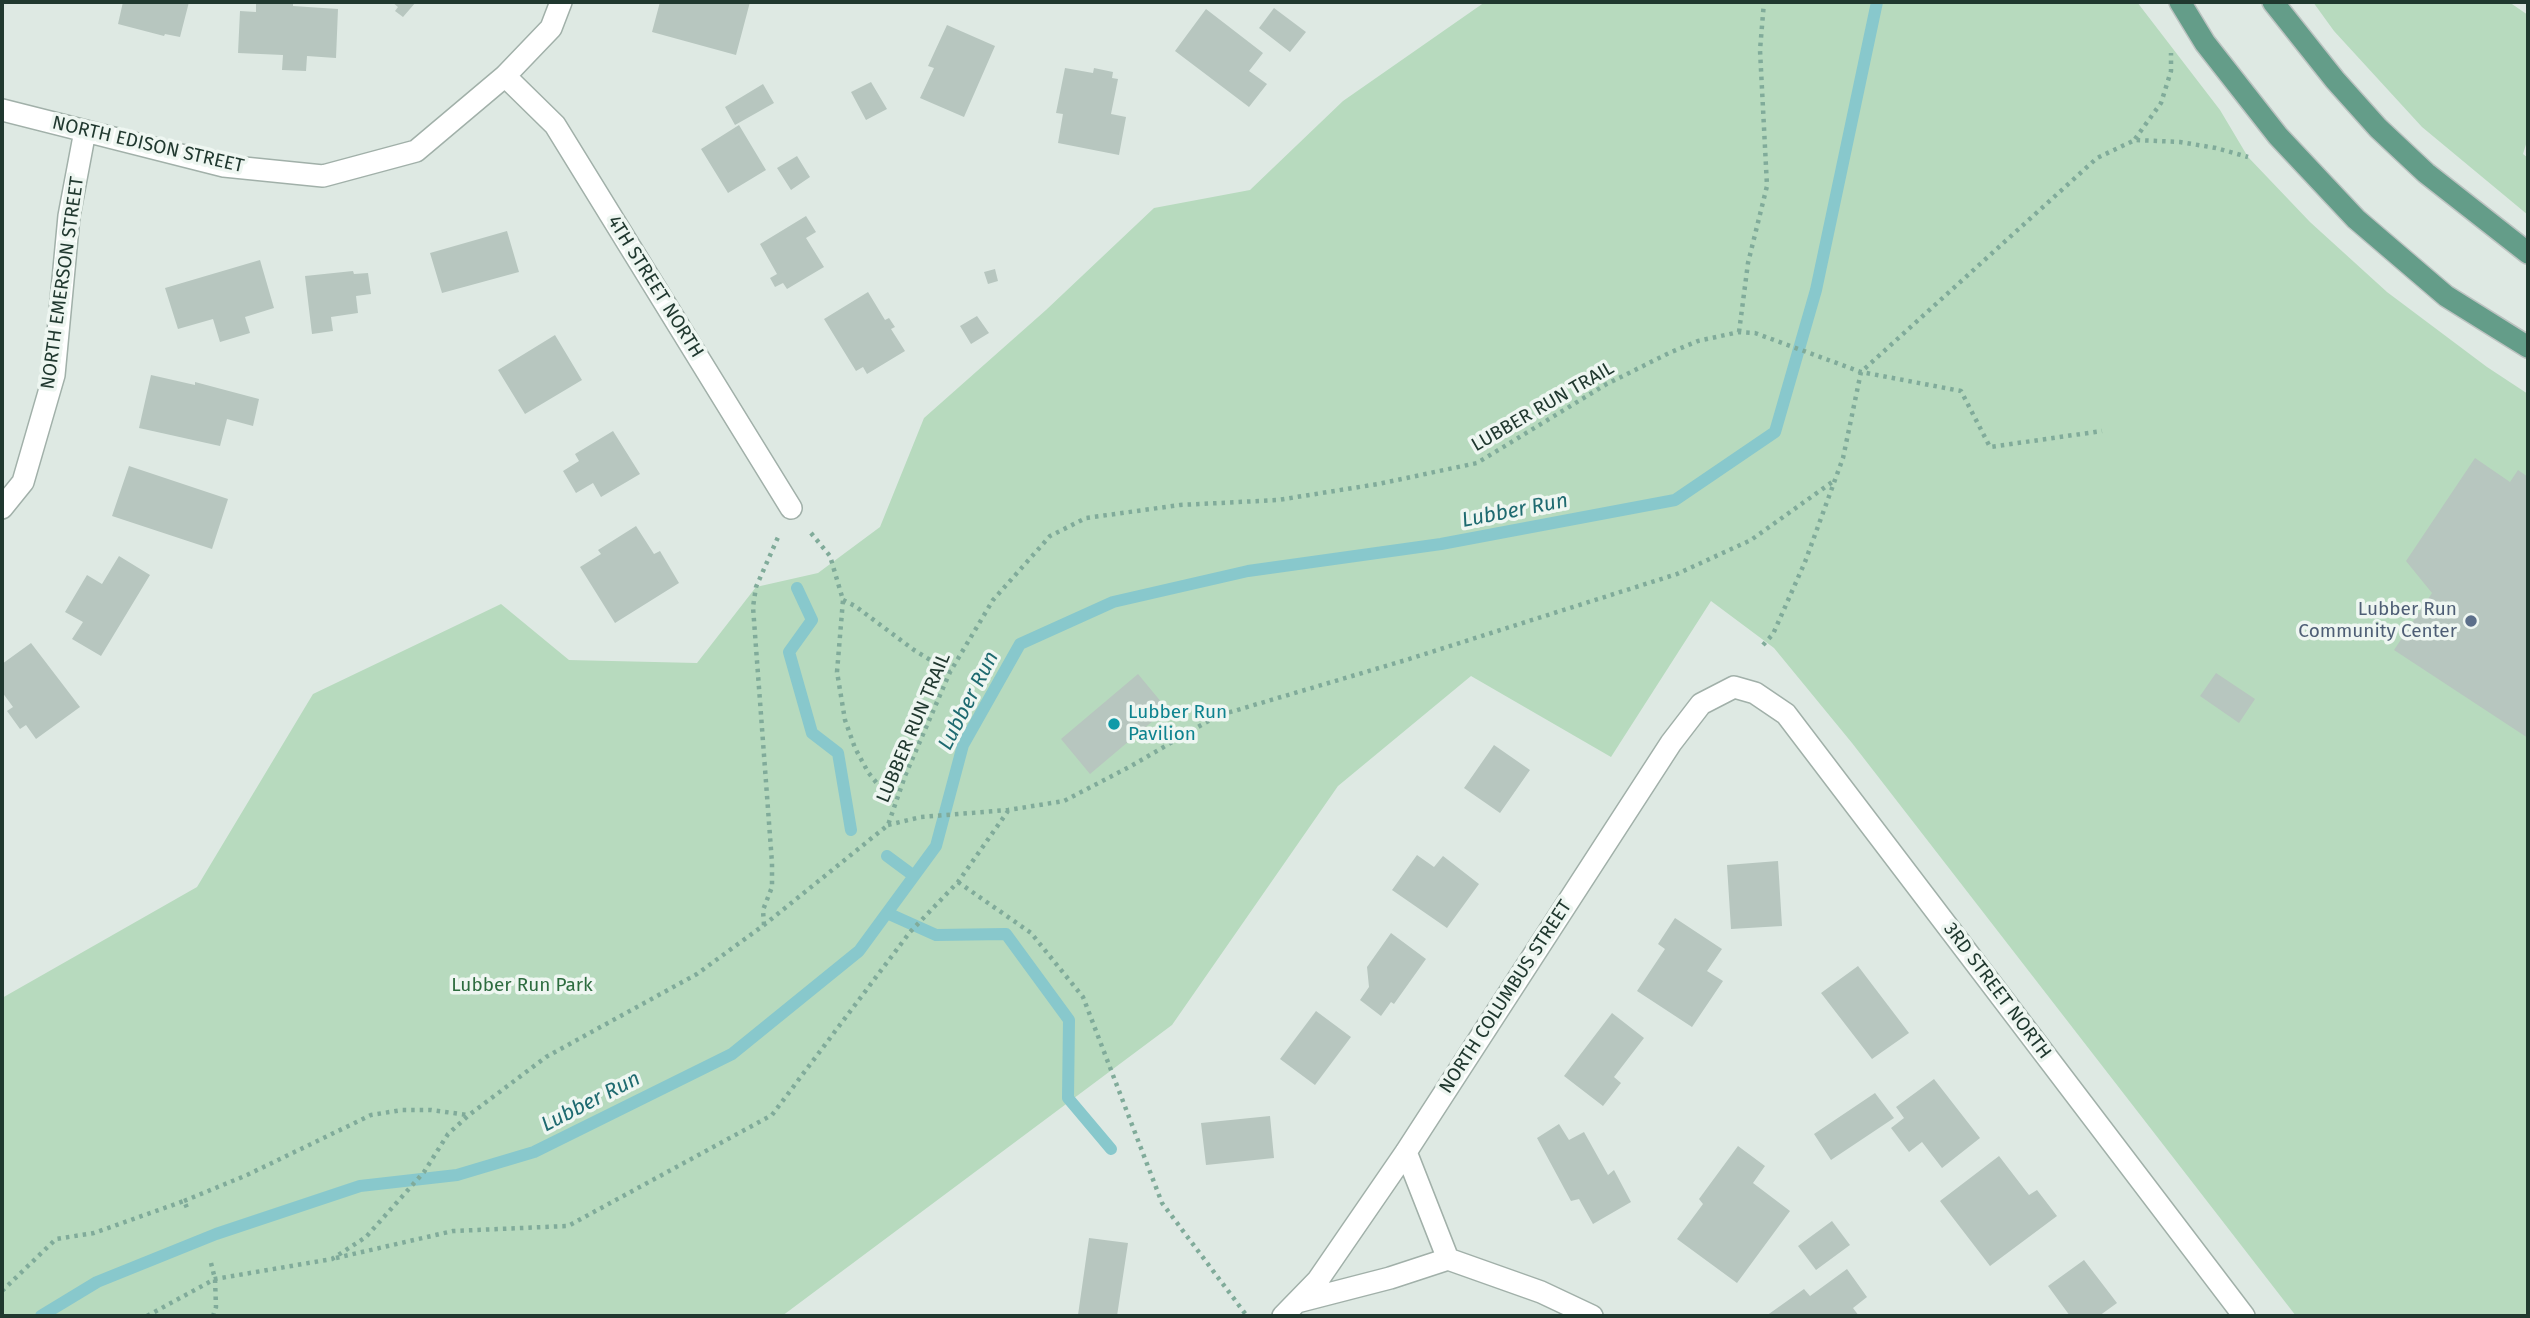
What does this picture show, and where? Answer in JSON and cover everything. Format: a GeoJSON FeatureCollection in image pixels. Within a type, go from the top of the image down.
{"type":"FeatureCollection","features":[{"type":"Feature","properties":{"kind":"main road"},"geometry":{"type":"LineString","coordinates":[[2165,2],[2205,43],[2278,136],[2356,219],[2446,296],[2528,347]]}},
{"type":"Feature","properties":{"kind":"main road"},"geometry":{"type":"LineString","coordinates":[[2180,2],[2205,43]]}},
{"type":"Feature","properties":{"kind":"main road"},"geometry":{"type":"LineString","coordinates":[[2273,2],[2335,80],[2378,128],[2426,173],[2528,253]]}},
{"type":"Feature","properties":{"kind":"street","name":"NORTH EDISON STREET"},"geometry":{"type":"LineString","coordinates":[[2,110],[224,166],[323,176],[416,151],[505,76],[551,28],[561,2]]}},
{"type":"Feature","properties":{"kind":"street","name":"4TH STREET NORTH"},"geometry":{"type":"LineString","coordinates":[[505,76],[555,125],[791,508]]}},
{"type":"Feature","properties":{"kind":"street","name":"NORTH EMERSON STREET"},"geometry":{"type":"LineString","coordinates":[[2,508],[23,482],[54,375],[69,216],[85,131]]}},
{"type":"Feature","properties":{"kind":"street","name":"NORTH COLUMBUS STREET"},"geometry":{"type":"LineString","coordinates":[[1290,1309],[1318,1280],[1406,1152],[1671,743],[1701,704],[1734,687]]}},
{"type":"Feature","properties":{"kind":"street","name":"3RD STREET NORTH"},"geometry":{"type":"LineString","coordinates":[[1734,687],[1755,693],[1786,714],[2244,1316]]}},
{"type":"Feature","properties":{"kind":"street"},"geometry":{"type":"LineString","coordinates":[[1406,1152],[1448,1259]]}},
{"type":"Feature","properties":{"kind":"street"},"geometry":{"type":"LineString","coordinates":[[1290,1309],[1448,1259],[1541,1292],[1592,1316]]}},
{"type":"Feature","properties":{"kind":"path"},"geometry":{"type":"LineString","coordinates":[[1739,332],[1748,263],[1767,186],[1760,50],[1764,2]]}},
{"type":"Feature","properties":{"kind":"path"},"geometry":{"type":"LineString","coordinates":[[2135,140],[2161,103],[2171,71],[2171,47]]}},
{"type":"Feature","properties":{"kind":"path"},"geometry":{"type":"LineString","coordinates":[[1763,645],[1773,634],[1805,562],[1843,458],[1861,372],[2097,158],[2135,140],[2180,142],[2248,157]]}},
{"type":"Feature","properties":{"kind":"path","name":"LUBBER RUN TRAIL"},"geometry":{"type":"LineString","coordinates":[[147,1316],[215,1279],[332,1259],[366,1237],[424,1172],[448,1134],[469,1115],[546,1057],[696,974],[764,925],[888,825],[905,776],[950,672],[993,600],[1049,536],[1086,518],[1180,505],[1278,500],[1378,484],[1477,463],[1605,385],[1658,358],[1698,341],[1739,332],[1755,333],[1861,372],[1961,391],[1990,447],[2102,432]]}},
{"type":"Feature","properties":{"kind":"path"},"geometry":{"type":"LineString","coordinates":[[888,825],[921,817],[1009,810],[1064,801],[1217,716],[1406,660],[1677,574],[1751,540],[1835,480]]}},
{"type":"Feature","properties":{"kind":"path"},"geometry":{"type":"LineString","coordinates":[[764,925],[763,910],[772,887],[772,863],[752,607],[756,587],[791,508],[830,556],[843,600],[837,672],[845,719],[855,748],[868,772],[894,806]]}},
{"type":"Feature","properties":{"kind":"path"},"geometry":{"type":"LineString","coordinates":[[843,600],[950,672]]}},
{"type":"Feature","properties":{"kind":"path"},"geometry":{"type":"LineString","coordinates":[[332,1259],[453,1231],[568,1226],[772,1115],[910,932],[957,882],[1009,810]]}},
{"type":"Feature","properties":{"kind":"path"},"geometry":{"type":"LineString","coordinates":[[957,882],[1031,933],[1083,997],[1162,1203],[1247,1316]]}},
{"type":"Feature","properties":{"kind":"path"},"geometry":{"type":"LineString","coordinates":[[2,1291],[56,1239],[94,1233],[184,1201],[247,1175],[371,1115],[421,1110],[469,1115]]}},
{"type":"Feature","properties":{"kind":"path"},"geometry":{"type":"LineString","coordinates":[[184,1201],[187,1208]]}},
{"type":"Feature","properties":{"kind":"path"},"geometry":{"type":"LineString","coordinates":[[211,1263],[215,1279],[214,1316]]}},
{"type":"Feature","properties":{"kind":"green space","name":"Lubber Run Park"},"geometry":{"type":"Polygon","coordinates":[[[1485,2],[2137,2],[2220,110],[2248,157],[2310,222],[2387,292],[2487,367],[2528,394],[2528,1316],[2296,1316],[1852,743],[1774,648],[1711,601],[1611,757],[1471,676],[1338,786],[1172,1025],[782,1316],[2,1316],[2,998],[197,887],[313,694],[501,604],[569,660],[697,663],[756,587],[818,573],[880,527],[924,418],[1046,310],[1154,208],[1250,190],[1343,101],[1485,2]]]}},
{"type":"Feature","properties":{"kind":"green space"},"geometry":{"type":"Polygon","coordinates":[[[2313,2],[2509,2],[2528,15],[2528,138],[2523,154],[2528,158],[2528,215],[2422,127],[2334,31],[2313,2]]]}},
{"type":"Feature","properties":{"kind":"building"},"geometry":{"type":"Polygon","coordinates":[[[123,2],[189,2],[180,37],[164,36],[118,24],[123,2]]]}},
{"type":"Feature","properties":{"kind":"building"},"geometry":{"type":"Polygon","coordinates":[[[256,2],[293,2],[293,6],[338,9],[336,58],[307,56],[306,71],[282,70],[283,55],[238,53],[240,11],[256,12],[256,2]]]}},
{"type":"Feature","properties":{"kind":"building"},"geometry":{"type":"Polygon","coordinates":[[[392,2],[416,2],[403,17],[395,11],[398,7],[392,2]]]}},
{"type":"Feature","properties":{"kind":"building"},"geometry":{"type":"Polygon","coordinates":[[[660,2],[750,2],[736,55],[652,32],[660,2]]]}},
{"type":"Feature","properties":{"kind":"building"},"geometry":{"type":"Polygon","coordinates":[[[1274,8],[1306,32],[1290,52],[1259,28],[1274,8]]]}},
{"type":"Feature","properties":{"kind":"building"},"geometry":{"type":"Polygon","coordinates":[[[1206,9],[1263,53],[1249,71],[1267,84],[1249,107],[1175,51],[1206,9]]]}},
{"type":"Feature","properties":{"kind":"building"},"geometry":{"type":"Polygon","coordinates":[[[947,25],[995,46],[964,117],[920,98],[934,68],[928,66],[947,25]]]}},
{"type":"Feature","properties":{"kind":"building"},"geometry":{"type":"Polygon","coordinates":[[[1065,68],[1093,73],[1094,68],[1113,72],[1112,78],[1118,79],[1111,114],[1126,117],[1119,155],[1058,143],[1063,114],[1056,113],[1065,68]]]}},
{"type":"Feature","properties":{"kind":"building"},"geometry":{"type":"Polygon","coordinates":[[[871,82],[887,109],[866,120],[851,92],[871,82]]]}},
{"type":"Feature","properties":{"kind":"building"},"geometry":{"type":"Polygon","coordinates":[[[763,84],[774,103],[735,125],[725,107],[763,84]]]}},
{"type":"Feature","properties":{"kind":"building"},"geometry":{"type":"Polygon","coordinates":[[[739,125],[766,170],[728,193],[701,149],[739,125]]]}},
{"type":"Feature","properties":{"kind":"building"},"geometry":{"type":"Polygon","coordinates":[[[797,156],[810,177],[791,190],[777,168],[797,156]]]}},
{"type":"Feature","properties":{"kind":"building"},"geometry":{"type":"Polygon","coordinates":[[[806,216],[816,232],[806,238],[824,267],[787,289],[783,283],[775,287],[770,278],[777,274],[760,244],[806,216]]]}},
{"type":"Feature","properties":{"kind":"building"},"geometry":{"type":"Polygon","coordinates":[[[507,231],[519,272],[442,293],[430,253],[507,231]]]}},
{"type":"Feature","properties":{"kind":"building"},"geometry":{"type":"Polygon","coordinates":[[[260,260],[274,308],[245,317],[250,333],[220,342],[213,319],[178,329],[165,288],[260,260]]]}},
{"type":"Feature","properties":{"kind":"building"},"geometry":{"type":"Polygon","coordinates":[[[995,269],[998,281],[988,284],[984,272],[995,269]]]}},
{"type":"Feature","properties":{"kind":"building"},"geometry":{"type":"Polygon","coordinates":[[[353,271],[354,274],[368,273],[371,294],[356,296],[358,313],[331,317],[333,331],[312,334],[305,276],[353,271]]]}},
{"type":"Feature","properties":{"kind":"building"},"geometry":{"type":"Polygon","coordinates":[[[868,292],[885,320],[889,318],[895,327],[891,329],[905,351],[867,374],[863,367],[856,371],[824,319],[868,292]]]}},
{"type":"Feature","properties":{"kind":"building"},"geometry":{"type":"Polygon","coordinates":[[[977,316],[989,333],[971,344],[960,326],[977,316]]]}},
{"type":"Feature","properties":{"kind":"building"},"geometry":{"type":"Polygon","coordinates":[[[555,335],[582,380],[525,414],[498,370],[555,335]]]}},
{"type":"Feature","properties":{"kind":"building"},"geometry":{"type":"Polygon","coordinates":[[[151,375],[195,385],[195,382],[259,399],[253,426],[227,419],[220,446],[139,428],[151,375]]]}},
{"type":"Feature","properties":{"kind":"building"},"geometry":{"type":"Polygon","coordinates":[[[613,431],[640,474],[601,497],[593,483],[576,493],[563,471],[579,461],[575,454],[613,431]]]}},
{"type":"Feature","properties":{"kind":"building","name":"Lubber Run Community Center"},"geometry":{"type":"Polygon","coordinates":[[[2475,458],[2510,482],[2518,470],[2528,477],[2528,738],[2394,650],[2432,593],[2406,561],[2475,458]]]}},
{"type":"Feature","properties":{"kind":"building"},"geometry":{"type":"Polygon","coordinates":[[[129,466],[228,499],[212,549],[112,516],[129,466]]]}},
{"type":"Feature","properties":{"kind":"building"},"geometry":{"type":"Polygon","coordinates":[[[636,526],[654,554],[660,551],[679,583],[615,623],[580,567],[601,554],[598,550],[636,526]]]}},
{"type":"Feature","properties":{"kind":"building"},"geometry":{"type":"Polygon","coordinates":[[[119,556],[150,575],[101,656],[72,639],[83,622],[65,612],[87,575],[102,584],[119,556]]]}},
{"type":"Feature","properties":{"kind":"building"},"geometry":{"type":"Polygon","coordinates":[[[31,643],[80,707],[36,739],[26,725],[20,729],[7,711],[13,707],[2,692],[2,664],[31,643]]]}},
{"type":"Feature","properties":{"kind":"building"},"geometry":{"type":"Polygon","coordinates":[[[2216,673],[2255,699],[2239,723],[2200,696],[2216,673]]]}},
{"type":"Feature","properties":{"kind":"building","name":"Lubber Run Pavilion"},"geometry":{"type":"Polygon","coordinates":[[[1138,674],[1167,709],[1090,774],[1061,739],[1138,674]]]}},
{"type":"Feature","properties":{"kind":"building"},"geometry":{"type":"Polygon","coordinates":[[[1494,745],[1530,770],[1500,813],[1464,788],[1494,745]]]}},
{"type":"Feature","properties":{"kind":"building"},"geometry":{"type":"Polygon","coordinates":[[[1417,855],[1434,867],[1443,856],[1479,884],[1447,928],[1392,890],[1417,855]]]}},
{"type":"Feature","properties":{"kind":"building"},"geometry":{"type":"Polygon","coordinates":[[[1778,861],[1782,926],[1731,929],[1727,865],[1778,861]]]}},
{"type":"Feature","properties":{"kind":"building"},"geometry":{"type":"Polygon","coordinates":[[[1675,918],[1722,949],[1707,971],[1723,981],[1692,1027],[1637,991],[1665,949],[1658,944],[1675,918]]]}},
{"type":"Feature","properties":{"kind":"building"},"geometry":{"type":"Polygon","coordinates":[[[1391,933],[1426,959],[1394,1004],[1391,1002],[1381,1016],[1360,1000],[1369,987],[1367,967],[1391,933]]]}},
{"type":"Feature","properties":{"kind":"building"},"geometry":{"type":"Polygon","coordinates":[[[1858,966],[1909,1033],[1872,1059],[1821,993],[1858,966]]]}},
{"type":"Feature","properties":{"kind":"building"},"geometry":{"type":"Polygon","coordinates":[[[1316,1011],[1351,1037],[1315,1085],[1280,1059],[1316,1011]]]}},
{"type":"Feature","properties":{"kind":"building"},"geometry":{"type":"Polygon","coordinates":[[[1612,1013],[1644,1038],[1614,1077],[1621,1083],[1603,1106],[1564,1076],[1612,1013]]]}},
{"type":"Feature","properties":{"kind":"building"},"geometry":{"type":"Polygon","coordinates":[[[1934,1079],[1980,1138],[1942,1168],[1922,1142],[1909,1152],[1891,1128],[1904,1118],[1896,1107],[1934,1079]]]}},
{"type":"Feature","properties":{"kind":"building"},"geometry":{"type":"Polygon","coordinates":[[[1875,1093],[1894,1118],[1831,1160],[1814,1134],[1875,1093]]]}},
{"type":"Feature","properties":{"kind":"building"},"geometry":{"type":"Polygon","coordinates":[[[1270,1116],[1274,1158],[1206,1165],[1201,1123],[1270,1116]]]}},
{"type":"Feature","properties":{"kind":"building"},"geometry":{"type":"Polygon","coordinates":[[[1559,1124],[1569,1140],[1584,1132],[1608,1175],[1614,1170],[1631,1202],[1593,1224],[1579,1199],[1571,1201],[1537,1138],[1559,1124]]]}},
{"type":"Feature","properties":{"kind":"building"},"geometry":{"type":"Polygon","coordinates":[[[1738,1146],[1765,1166],[1753,1183],[1790,1211],[1737,1283],[1677,1239],[1703,1204],[1699,1199],[1738,1146]]]}},
{"type":"Feature","properties":{"kind":"building"},"geometry":{"type":"Polygon","coordinates":[[[1999,1156],[2029,1195],[2037,1190],[2057,1216],[1990,1266],[1940,1201],[1999,1156]]]}},
{"type":"Feature","properties":{"kind":"building"},"geometry":{"type":"Polygon","coordinates":[[[1832,1221],[1850,1245],[1816,1270],[1798,1246],[1832,1221]]]}},
{"type":"Feature","properties":{"kind":"building"},"geometry":{"type":"Polygon","coordinates":[[[1089,1238],[1128,1243],[1117,1316],[1078,1315],[1089,1238]]]}},
{"type":"Feature","properties":{"kind":"building"},"geometry":{"type":"Polygon","coordinates":[[[2084,1260],[2117,1303],[2099,1316],[2070,1316],[2048,1286],[2084,1260]]]}},
{"type":"Feature","properties":{"kind":"building"},"geometry":{"type":"Polygon","coordinates":[[[1847,1269],[1867,1297],[1853,1308],[1859,1316],[1766,1316],[1804,1289],[1810,1296],[1847,1269]]]}},
{"type":"Feature","properties":{"kind":"waterway","name":"Lubber Run"},"geometry":{"type":"LineString","coordinates":[[41,1316],[97,1282],[216,1234],[360,1186],[457,1175],[534,1152],[732,1054],[859,951],[936,846],[963,745],[1020,644],[1113,602],[1248,571],[1441,544],[1675,500],[1775,432],[1816,290],[1877,2]]}},
{"type":"Feature","properties":{"kind":"waterway"},"geometry":{"type":"LineString","coordinates":[[797,588],[812,620],[789,652],[812,733],[838,753],[851,830]]}},
{"type":"Feature","properties":{"kind":"waterway"},"geometry":{"type":"LineString","coordinates":[[887,856],[914,876]]}},
{"type":"Feature","properties":{"kind":"waterway"},"geometry":{"type":"LineString","coordinates":[[887,913],[936,935],[1006,934],[1069,1020],[1068,1098],[1111,1149]]}},
{"type":"Feature","properties":{"kind":"place","name":"Lubber Run Community Center"},"geometry":{"type":"Point","coordinates":[2471,621]}},
{"type":"Feature","properties":{"kind":"place","name":"Lubber Run Pavilion"},"geometry":{"type":"Point","coordinates":[1114,724]}}]}
